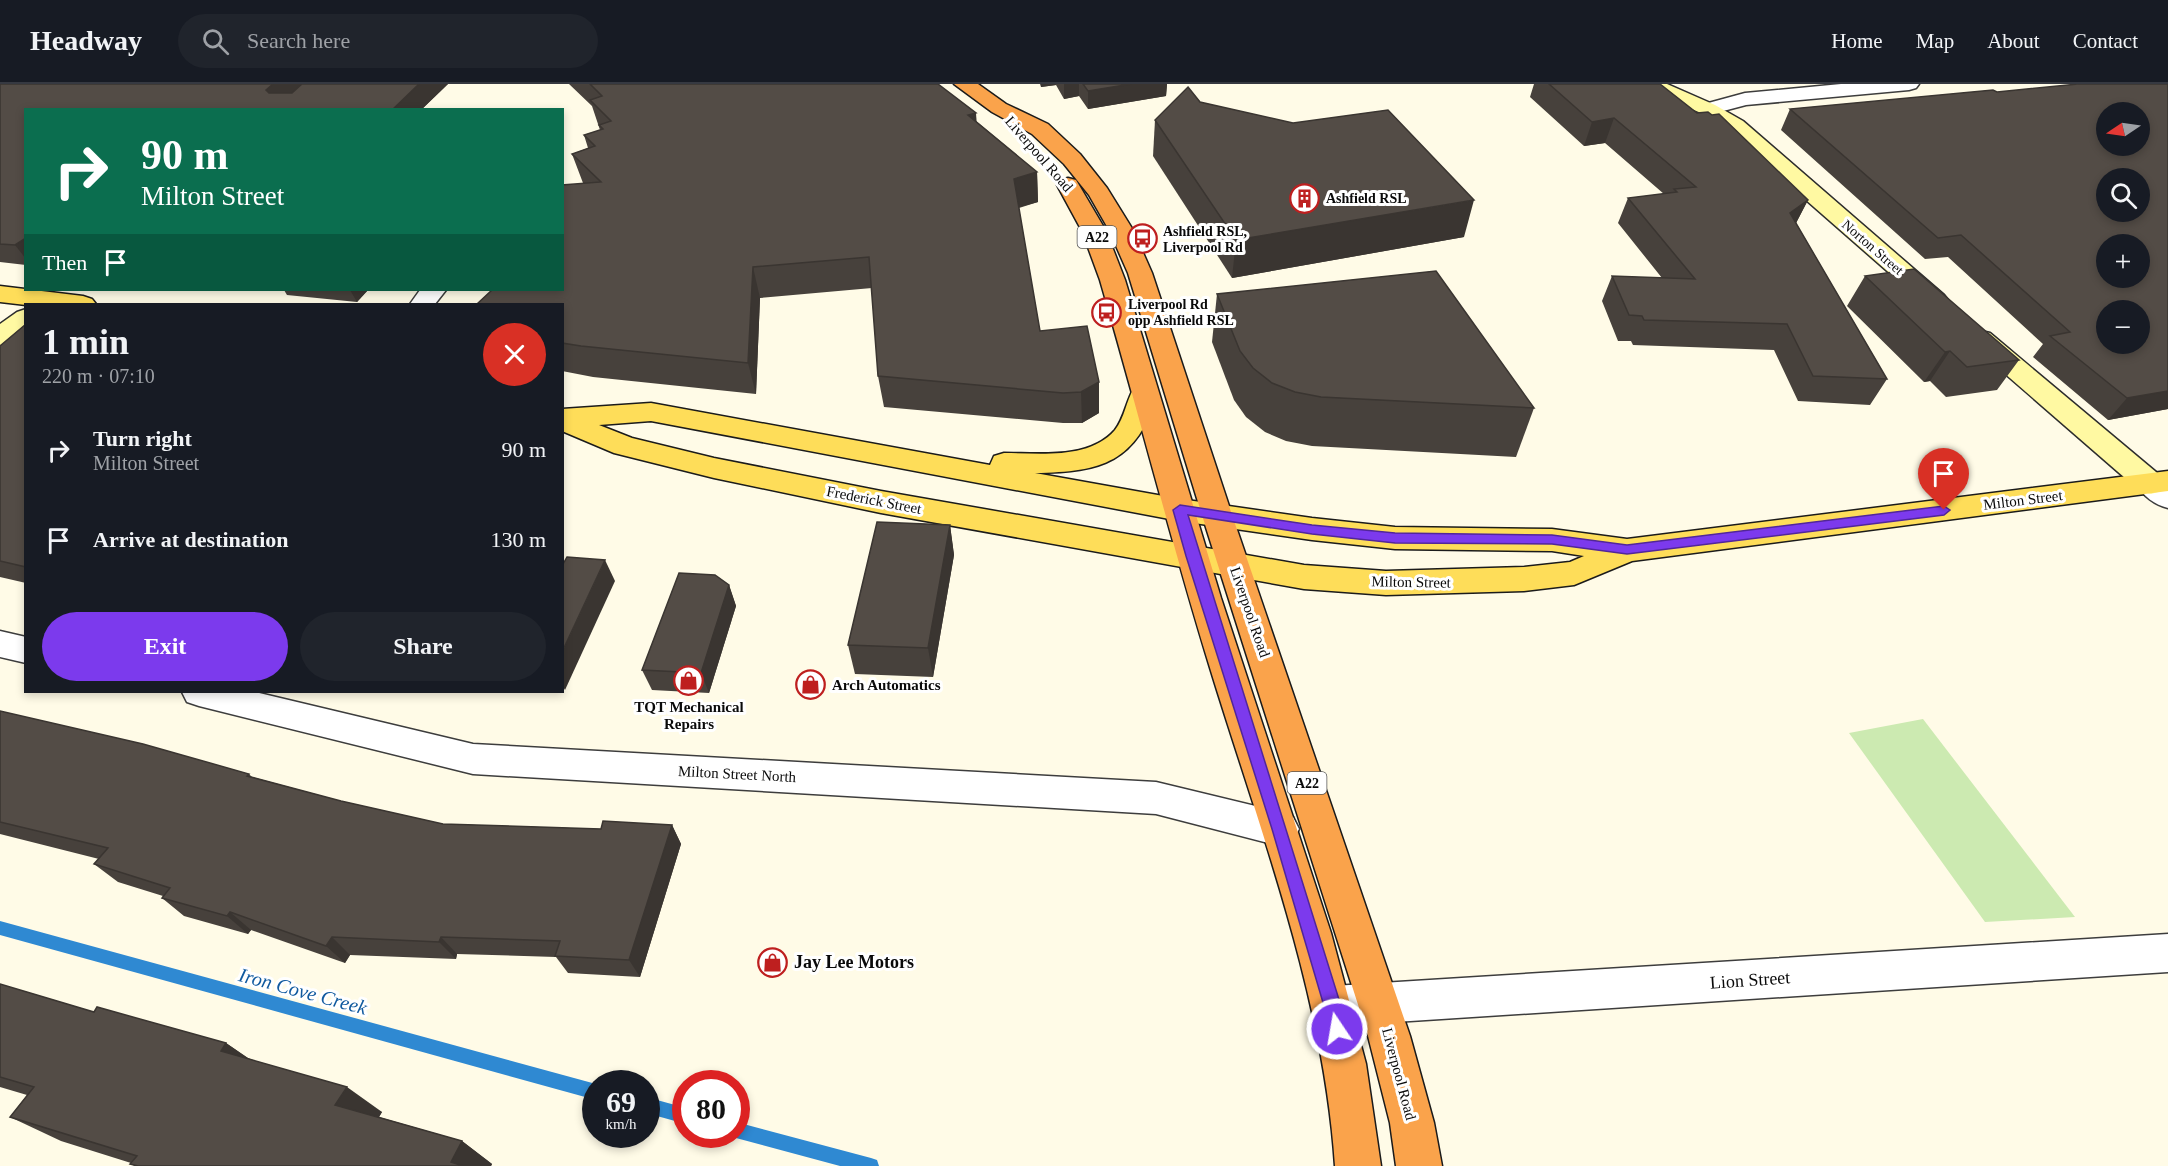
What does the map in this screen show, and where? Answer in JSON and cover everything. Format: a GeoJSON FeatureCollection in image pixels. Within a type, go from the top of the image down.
{"type":"FeatureCollection","features":[{"type":"Feature","properties":{"kind":"highway","name":"Liverpool Road"},"geometry":{"type":"LineString","coordinates":[[964,84],[999,108],[1040,129],[1072,159],[1099,193],[1121,230],[1140,273],[1217,515],[1379,1004],[1412,1123],[1419,1166]]}},
{"type":"Feature","properties":{"kind":"highway","name":"Liverpool Road"},"geometry":{"type":"LineString","coordinates":[[999,108],[1061,174],[1081,203],[1097,238],[1118,298],[1192,556],[1280,829],[1333,1006],[1355,1120],[1358,1166]]}},
{"type":"Feature","properties":{"kind":"main road","name":"Norton Street"},"geometry":{"type":"LineString","coordinates":[[1649,84],[1708,109],[1735,126],[1957,318],[2162,488]]}},
{"type":"Feature","properties":{"kind":"main road"},"geometry":{"type":"LineString","coordinates":[[0,294],[77,303]]}},
{"type":"Feature","properties":{"kind":"main road"},"geometry":{"type":"LineString","coordinates":[[0,337],[24,319]]}},
{"type":"Feature","properties":{"kind":"main road"},"geometry":{"type":"LineString","coordinates":[[939,465],[1066,462],[1094,458],[1110,450],[1132,429],[1140,413],[1144,394]]}},
{"type":"Feature","properties":{"kind":"main road","name":"Frederick Street"},"geometry":{"type":"LineString","coordinates":[[564,419],[651,412],[1180,510]]}},
{"type":"Feature","properties":{"kind":"main road","name":"Frederick Street"},"geometry":{"type":"LineString","coordinates":[[564,420],[624,446],[714,468],[914,508],[1192,556]]}},
{"type":"Feature","properties":{"kind":"main road","name":"Milton Street"},"geometry":{"type":"LineString","coordinates":[[1180,510],[1395,538],[1552,540],[1627,550],[2162,488]]}},
{"type":"Feature","properties":{"kind":"main road","name":"Milton Street"},"geometry":{"type":"LineString","coordinates":[[1192,556],[1327,579],[1386,583],[1462,583],[1574,573],[1627,550]]}},
{"type":"Feature","properties":{"kind":"street"},"geometry":{"type":"LineString","coordinates":[[1708,109],[1745,99],[1909,84]]}},
{"type":"Feature","properties":{"kind":"street"},"geometry":{"type":"LineString","coordinates":[[423,303],[432,291]]}},
{"type":"Feature","properties":{"kind":"street"},"geometry":{"type":"LineString","coordinates":[[0,644],[24,650]]}},
{"type":"Feature","properties":{"kind":"street","name":"Milton Street North"},"geometry":{"type":"LineString","coordinates":[[204,693],[473,759],[1156,798],[1280,829]]}},
{"type":"Feature","properties":{"kind":"street","name":"Lion Street"},"geometry":{"type":"LineString","coordinates":[[1333,1006],[2168,953]]}},
{"type":"Feature","properties":{"kind":"green space"},"geometry":{"type":"Polygon","coordinates":[[[1923,719],[2075,917],[1985,922],[1849,733],[1923,719]]]}},
{"type":"Feature","properties":{"kind":"building"},"geometry":{"type":"Polygon","coordinates":[[[0,84],[273,84],[266,90],[269,93],[292,93],[302,84],[419,84],[394,108],[24,108],[24,239],[15,245],[0,244],[0,84]]]}},
{"type":"Feature","properties":{"kind":"building"},"geometry":{"type":"Polygon","coordinates":[[[590,84],[938,84],[976,113],[968,115],[1037,172],[1014,179],[1040,331],[1087,326],[1099,382],[1081,392],[1063,393],[878,376],[869,257],[753,267],[748,363],[564,343],[564,303],[478,303],[491,291],[564,291],[564,185],[601,182],[572,154],[595,146],[584,135],[603,129],[599,125],[611,121],[590,100],[602,96],[590,84]]]}},
{"type":"Feature","properties":{"kind":"building"},"geometry":{"type":"Polygon","coordinates":[[[1083,84],[1131,84],[1088,91],[1083,84]]]}},
{"type":"Feature","properties":{"kind":"building"},"geometry":{"type":"Polygon","coordinates":[[[1549,84],[1660,84],[1697,113],[1719,114],[1808,200],[1790,213],[1887,379],[1813,376],[1787,324],[1644,320],[1642,316],[1629,315],[1612,276],[1695,279],[1628,198],[1677,192],[1674,189],[1696,187],[1614,118],[1592,122],[1549,84]]]}},
{"type":"Feature","properties":{"kind":"building"},"geometry":{"type":"Polygon","coordinates":[[[2078,84],[2168,84],[2168,391],[2127,398],[2050,336],[2070,332],[1961,235],[1938,238],[1790,109],[1993,90],[1997,92],[2078,84]]]}},
{"type":"Feature","properties":{"kind":"building"},"geometry":{"type":"Polygon","coordinates":[[[1188,87],[1200,102],[1293,123],[1388,110],[1474,200],[1236,240],[1155,120],[1188,87]]]}},
{"type":"Feature","properties":{"kind":"building"},"geometry":{"type":"Polygon","coordinates":[[[1914,269],[2019,360],[1967,367],[1950,351],[1945,352],[1865,276],[1914,269]]]}},
{"type":"Feature","properties":{"kind":"building"},"geometry":{"type":"Polygon","coordinates":[[[1436,271],[1534,408],[1321,397],[1295,392],[1272,383],[1253,368],[1240,351],[1217,294],[1436,271]]]}},
{"type":"Feature","properties":{"kind":"building"},"geometry":{"type":"Polygon","coordinates":[[[24,326],[24,567],[0,561],[0,346],[24,326]]]}},
{"type":"Feature","properties":{"kind":"building"},"geometry":{"type":"Polygon","coordinates":[[[877,522],[950,525],[928,648],[848,645],[877,522]]]}},
{"type":"Feature","properties":{"kind":"building"},"geometry":{"type":"Polygon","coordinates":[[[567,557],[605,560],[564,648],[564,562],[567,557]]]}},
{"type":"Feature","properties":{"kind":"building"},"geometry":{"type":"Polygon","coordinates":[[[679,573],[715,575],[729,585],[701,673],[642,670],[679,573]]]}},
{"type":"Feature","properties":{"kind":"building"},"geometry":{"type":"Polygon","coordinates":[[[0,711],[143,744],[249,774],[247,776],[341,801],[443,824],[601,829],[603,821],[672,825],[629,960],[555,956],[560,941],[441,937],[439,942],[332,937],[326,946],[230,912],[227,916],[162,898],[170,888],[94,864],[108,848],[0,822],[0,711]]]}},
{"type":"Feature","properties":{"kind":"building"},"geometry":{"type":"Polygon","coordinates":[[[0,984],[94,1012],[97,1007],[226,1043],[221,1051],[347,1087],[335,1105],[462,1141],[451,1162],[463,1166],[138,1166],[130,1164],[137,1156],[10,1117],[34,1087],[0,1077],[0,984]]]}},
{"type":"Feature","properties":{"kind":"waterway","name":"Iron Cove Creek"},"geometry":{"type":"LineString","coordinates":[[0,928],[582,1088]]}},
{"type":"Feature","properties":{"kind":"waterway","name":"Iron Cove Creek"},"geometry":{"type":"LineString","coordinates":[[660,1109],[672,1112]]}},
{"type":"Feature","properties":{"kind":"waterway","name":"Iron Cove Creek"},"geometry":{"type":"LineString","coordinates":[[750,1134],[871,1166]]}},
{"type":"Feature","properties":{"kind":"place","name":"Ashfield RSL"},"geometry":{"type":"Point","coordinates":[1305,198]}},
{"type":"Feature","properties":{"kind":"place","name":"Ashfield RSL, Liverpool Rd"},"geometry":{"type":"Point","coordinates":[1142,239]}},
{"type":"Feature","properties":{"kind":"place","name":"Liverpool Rd opp Ashfield RSL"},"geometry":{"type":"Point","coordinates":[1107,312]}},
{"type":"Feature","properties":{"kind":"place","name":"TQT Mechanical Repairs"},"geometry":{"type":"Point","coordinates":[689,680]}},
{"type":"Feature","properties":{"kind":"place","name":"Arch Automatics"},"geometry":{"type":"Point","coordinates":[811,685]}},
{"type":"Feature","properties":{"kind":"place","name":"Jay Lee Motors"},"geometry":{"type":"Point","coordinates":[773,962]}},
{"type":"Feature","properties":{"kind":"route"},"geometry":{"type":"LineString","coordinates":[[1337,1029],[1333,1006],[1280,829],[1192,556],[1180,510],[1395,538],[1552,540],[1627,550],[1944,510]]}}]}
